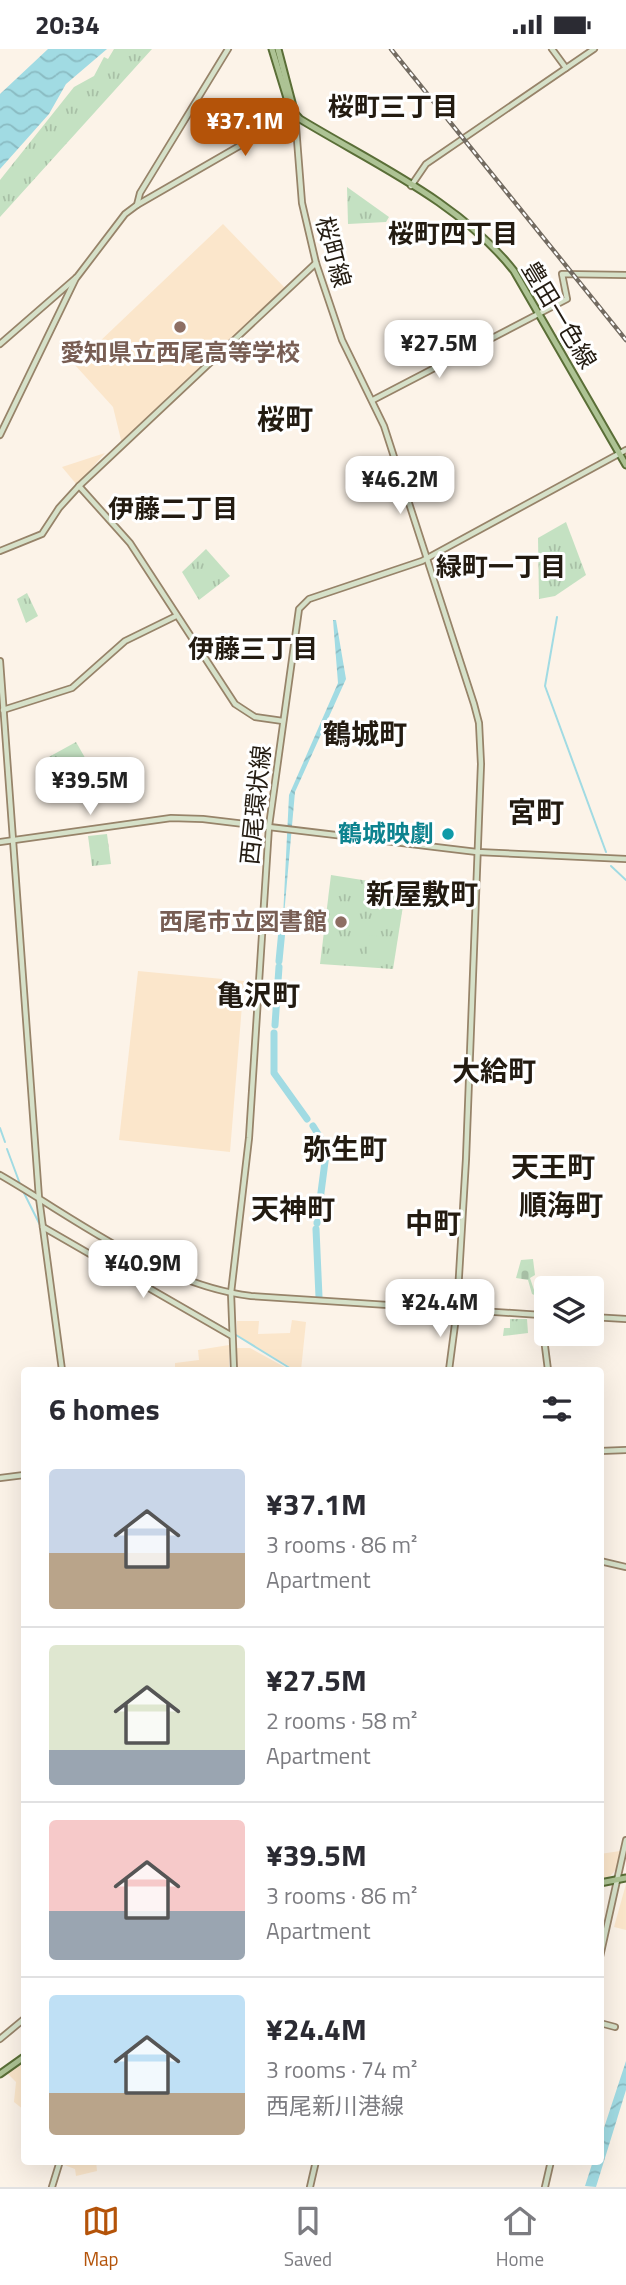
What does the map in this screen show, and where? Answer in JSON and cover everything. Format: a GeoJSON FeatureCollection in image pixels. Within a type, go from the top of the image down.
{"type":"FeatureCollection","features":[{"type":"Feature","properties":{"kind":"main road"},"geometry":{"type":"LineString","coordinates":[[272,49],[290,108],[295,114]]}},
{"type":"Feature","properties":{"kind":"main road"},"geometry":{"type":"LineString","coordinates":[[278,49],[295,114]]}},
{"type":"Feature","properties":{"kind":"main road","name":"豊田一色線"},"geometry":{"type":"LineString","coordinates":[[295,114],[483,235],[514,271],[626,465]]}},
{"type":"Feature","properties":{"kind":"main road"},"geometry":{"type":"LineString","coordinates":[[604,1882],[626,1878]]}},
{"type":"Feature","properties":{"kind":"main road"},"geometry":{"type":"LineString","coordinates":[[0,2074],[21,2059]]}},
{"type":"Feature","properties":{"kind":"street"},"geometry":{"type":"LineString","coordinates":[[137,205],[138,198],[188,109],[228,49]]}},
{"type":"Feature","properties":{"kind":"street"},"geometry":{"type":"LineString","coordinates":[[552,49],[566,69]]}},
{"type":"Feature","properties":{"kind":"street"},"geometry":{"type":"LineString","coordinates":[[411,187],[426,164],[594,49]]}},
{"type":"Feature","properties":{"kind":"street"},"geometry":{"type":"LineString","coordinates":[[0,435],[77,277],[113,228],[137,205],[295,114]]}},
{"type":"Feature","properties":{"kind":"street","name":"桜町線"},"geometry":{"type":"LineString","coordinates":[[295,114],[302,203],[316,263],[342,340],[373,400]]}},
{"type":"Feature","properties":{"kind":"street"},"geometry":{"type":"LineString","coordinates":[[0,551],[42,534],[58,507],[79,486],[316,263]]}},
{"type":"Feature","properties":{"kind":"street"},"geometry":{"type":"LineString","coordinates":[[449,1367],[457,1309],[466,1159],[481,764],[480,723],[397,465],[373,400],[567,299],[562,274],[626,275]]}},
{"type":"Feature","properties":{"kind":"street"},"geometry":{"type":"LineString","coordinates":[[0,344],[77,277]]}},
{"type":"Feature","properties":{"kind":"street","name":"西尾環状線"},"geometry":{"type":"LineString","coordinates":[[234,1367],[231,1293],[249,1138],[269,826],[301,604],[338,588],[426,558],[626,450]]}},
{"type":"Feature","properties":{"kind":"street"},"geometry":{"type":"LineString","coordinates":[[79,486],[130,543],[236,703],[255,717],[283,721]]}},
{"type":"Feature","properties":{"kind":"street"},"geometry":{"type":"LineString","coordinates":[[3,710],[72,688],[125,641],[176,616]]}},
{"type":"Feature","properties":{"kind":"street"},"geometry":{"type":"LineString","coordinates":[[0,661],[39,1198],[62,1367]]}},
{"type":"Feature","properties":{"kind":"street"},"geometry":{"type":"LineString","coordinates":[[0,842],[171,818],[269,826],[477,852],[626,859]]}},
{"type":"Feature","properties":{"kind":"street"},"geometry":{"type":"LineString","coordinates":[[0,1175],[180,1279],[231,1293],[534,1314]]}},
{"type":"Feature","properties":{"kind":"street"},"geometry":{"type":"LineString","coordinates":[[43,1227],[233,1337]]}},
{"type":"Feature","properties":{"kind":"street"},"geometry":{"type":"LineString","coordinates":[[604,1318],[626,1319]]}},
{"type":"Feature","properties":{"kind":"street"},"geometry":{"type":"LineString","coordinates":[[546,1346],[548,1367]]}},
{"type":"Feature","properties":{"kind":"street"},"geometry":{"type":"LineString","coordinates":[[604,1451],[626,1450]]}},
{"type":"Feature","properties":{"kind":"street"},"geometry":{"type":"LineString","coordinates":[[0,1478],[21,1475]]}},
{"type":"Feature","properties":{"kind":"street"},"geometry":{"type":"LineString","coordinates":[[604,1562],[626,1567]]}},
{"type":"Feature","properties":{"kind":"street"},"geometry":{"type":"LineString","coordinates":[[604,1940],[626,1840]]}},
{"type":"Feature","properties":{"kind":"street"},"geometry":{"type":"LineString","coordinates":[[0,2039],[21,2022]]}},
{"type":"Feature","properties":{"kind":"street"},"geometry":{"type":"LineString","coordinates":[[604,2024],[615,2027]]}},
{"type":"Feature","properties":{"kind":"street"},"geometry":{"type":"LineString","coordinates":[[52,2187],[59,2165]]}},
{"type":"Feature","properties":{"kind":"street"},"geometry":{"type":"LineString","coordinates":[[310,2187],[315,2165]]}},
{"type":"Feature","properties":{"kind":"street"},"geometry":{"type":"LineString","coordinates":[[545,2187],[550,2165]]}},
{"type":"Feature","properties":{"kind":"shaded area","name":"愛知県立西尾高等学校"},"geometry":{"type":"Polygon","coordinates":[[[223,224],[285,288],[122,444],[113,407],[75,365],[223,224]]]}},
{"type":"Feature","properties":{"kind":"shaded area"},"geometry":{"type":"Polygon","coordinates":[[[105,453],[77,485],[62,467],[105,453]]]}},
{"type":"Feature","properties":{"kind":"shaded area"},"geometry":{"type":"Polygon","coordinates":[[[138,971],[244,981],[230,1152],[119,1140],[138,971]]]}},
{"type":"Feature","properties":{"kind":"shaded area"},"geometry":{"type":"Polygon","coordinates":[[[292,1320],[306,1322],[301,1367],[290,1367],[237,1335],[237,1321],[259,1321],[258,1334],[290,1333],[292,1320]]]}},
{"type":"Feature","properties":{"kind":"shaded area"},"geometry":{"type":"Polygon","coordinates":[[[229,1345],[229,1367],[175,1367],[175,1363],[199,1360],[198,1350],[229,1345]]]}},
{"type":"Feature","properties":{"kind":"shaded area"},"geometry":{"type":"Polygon","coordinates":[[[237,1348],[250,1348],[285,1367],[237,1367],[237,1348]]]}},
{"type":"Feature","properties":{"kind":"shaded area"},"geometry":{"type":"Polygon","coordinates":[[[620,1851],[616,1870],[604,1878],[604,1853],[620,1851]]]}},
{"type":"Feature","properties":{"kind":"shaded area"},"geometry":{"type":"Polygon","coordinates":[[[626,1884],[626,1930],[614,1927],[626,1884]]]}},
{"type":"Feature","properties":{"kind":"shaded area"},"geometry":{"type":"Polygon","coordinates":[[[21,2064],[21,2108],[14,2102],[16,2082],[7,2073],[21,2064]]]}},
{"type":"Feature","properties":{"kind":"shaded area"},"geometry":{"type":"Polygon","coordinates":[[[64,2165],[96,2165],[97,2171],[76,2176],[75,2169],[64,2165]]]}},
{"type":"Feature","properties":{"kind":"green space"},"geometry":{"type":"Polygon","coordinates":[[[114,49],[152,49],[0,217],[0,180],[74,87],[94,76],[104,57],[108,59],[114,49]]]}},
{"type":"Feature","properties":{"kind":"green space"},"geometry":{"type":"Polygon","coordinates":[[[347,187],[389,217],[386,222],[348,224],[347,187]]]}},
{"type":"Feature","properties":{"kind":"green space"},"geometry":{"type":"Polygon","coordinates":[[[566,522],[586,575],[555,596],[539,599],[538,538],[566,522]]]}},
{"type":"Feature","properties":{"kind":"green space"},"geometry":{"type":"Polygon","coordinates":[[[206,549],[230,576],[199,600],[182,572],[206,549]]]}},
{"type":"Feature","properties":{"kind":"green space"},"geometry":{"type":"Polygon","coordinates":[[[27,593],[38,616],[26,623],[17,599],[27,593]]]}},
{"type":"Feature","properties":{"kind":"green space"},"geometry":{"type":"Polygon","coordinates":[[[76,742],[92,770],[47,775],[47,758],[76,742]]]}},
{"type":"Feature","properties":{"kind":"green space"},"geometry":{"type":"Polygon","coordinates":[[[107,834],[111,864],[92,866],[88,836],[107,834]]]}},
{"type":"Feature","properties":{"kind":"green space"},"geometry":{"type":"Polygon","coordinates":[[[331,875],[406,887],[393,969],[320,964],[331,875]]]}},
{"type":"Feature","properties":{"kind":"green space"},"geometry":{"type":"Polygon","coordinates":[[[370,935],[396,939],[392,962],[367,958],[370,935]]]}},
{"type":"Feature","properties":{"kind":"green space"},"geometry":{"type":"Polygon","coordinates":[[[533,1259],[535,1275],[530,1278],[534,1295],[528,1280],[516,1278],[521,1260],[533,1259]]]}},
{"type":"Feature","properties":{"kind":"green space"},"geometry":{"type":"Polygon","coordinates":[[[510,1319],[527,1319],[528,1333],[503,1336],[504,1328],[510,1328],[510,1319]]]}},
{"type":"Feature","properties":{"kind":"water"},"geometry":{"type":"Polygon","coordinates":[[[48,49],[107,49],[66,84],[49,114],[0,169],[0,94],[48,49]]]}},
{"type":"Feature","properties":{"kind":"water"},"geometry":{"type":"Polygon","coordinates":[[[333,620],[336,620],[346,679],[295,792],[282,938],[289,795],[338,683],[333,620]]]}},
{"type":"Feature","properties":{"kind":"water"},"geometry":{"type":"Polygon","coordinates":[[[626,2061],[626,2090],[604,2161],[604,2128],[626,2061]]]}},
{"type":"Feature","properties":{"kind":"water"},"geometry":{"type":"Polygon","coordinates":[[[592,2165],[603,2165],[596,2187],[585,2186],[592,2165]]]}},
{"type":"Feature","properties":{"kind":"waterway"},"geometry":{"type":"LineString","coordinates":[[557,617],[545,686],[606,852]]}},
{"type":"Feature","properties":{"kind":"waterway"},"geometry":{"type":"LineString","coordinates":[[611,866],[626,880]]}},
{"type":"Feature","properties":{"kind":"waterway"},"geometry":{"type":"LineString","coordinates":[[279,961],[282,930]]}},
{"type":"Feature","properties":{"kind":"waterway"},"geometry":{"type":"LineString","coordinates":[[275,1025],[279,967]]}},
{"type":"Feature","properties":{"kind":"waterway"},"geometry":{"type":"LineString","coordinates":[[274,1033],[274,1073],[307,1119]]}},
{"type":"Feature","properties":{"kind":"waterway"},"geometry":{"type":"LineString","coordinates":[[313,1126],[326,1147]]}},
{"type":"Feature","properties":{"kind":"waterway"},"geometry":{"type":"LineString","coordinates":[[0,1128],[5,1142]]}},
{"type":"Feature","properties":{"kind":"waterway"},"geometry":{"type":"LineString","coordinates":[[7,1149],[20,1184]]}},
{"type":"Feature","properties":{"kind":"waterway"},"geometry":{"type":"LineString","coordinates":[[317,1223],[326,1154]]}},
{"type":"Feature","properties":{"kind":"waterway"},"geometry":{"type":"LineString","coordinates":[[22,1189],[40,1225]]}},
{"type":"Feature","properties":{"kind":"waterway"},"geometry":{"type":"LineString","coordinates":[[316,1229],[319,1297]]}},
{"type":"Feature","properties":{"kind":"waterway"},"geometry":{"type":"LineString","coordinates":[[118,1268],[231,1332]]}},
{"type":"Feature","properties":{"kind":"waterway"},"geometry":{"type":"LineString","coordinates":[[236,1335],[288,1367]]}},
{"type":"Feature","properties":{"kind":"railway"},"geometry":{"type":"LineString","coordinates":[[391,49],[626,340]]}},
{"type":"Feature","properties":{"kind":"place","name":"愛知県立西尾高等学校"},"geometry":{"type":"Point","coordinates":[180,327]}},
{"type":"Feature","properties":{"kind":"place","name":"鶴城映劇"},"geometry":{"type":"Point","coordinates":[448,834]}},
{"type":"Feature","properties":{"kind":"place","name":"西尾市立図書館"},"geometry":{"type":"Point","coordinates":[341,922]}},
{"type":"Feature","properties":{"kind":"district","name":"桜町三丁目"},"geometry":{"type":"Point","coordinates":[393,107]}},
{"type":"Feature","properties":{"kind":"district","name":"桜町四丁目"},"geometry":{"type":"Point","coordinates":[453,234]}},
{"type":"Feature","properties":{"kind":"district","name":"桜町"},"geometry":{"type":"Point","coordinates":[285,419]}},
{"type":"Feature","properties":{"kind":"district","name":"伊藤二丁目"},"geometry":{"type":"Point","coordinates":[173,509]}},
{"type":"Feature","properties":{"kind":"district","name":"緑町一丁目"},"geometry":{"type":"Point","coordinates":[501,567]}},
{"type":"Feature","properties":{"kind":"district","name":"伊藤三丁目"},"geometry":{"type":"Point","coordinates":[253,649]}},
{"type":"Feature","properties":{"kind":"district","name":"鶴城町"},"geometry":{"type":"Point","coordinates":[365,734]}},
{"type":"Feature","properties":{"kind":"district","name":"宮町"},"geometry":{"type":"Point","coordinates":[536,812]}},
{"type":"Feature","properties":{"kind":"district","name":"新屋敷町"},"geometry":{"type":"Point","coordinates":[422,894]}},
{"type":"Feature","properties":{"kind":"district","name":"亀沢町"},"geometry":{"type":"Point","coordinates":[258,995]}},
{"type":"Feature","properties":{"kind":"district","name":"大給町"},"geometry":{"type":"Point","coordinates":[494,1071]}},
{"type":"Feature","properties":{"kind":"district","name":"弥生町"},"geometry":{"type":"Point","coordinates":[345,1149]}},
{"type":"Feature","properties":{"kind":"district","name":"天王町"},"geometry":{"type":"Point","coordinates":[553,1167]}},
{"type":"Feature","properties":{"kind":"district","name":"順海町"},"geometry":{"type":"Point","coordinates":[561,1205]}},
{"type":"Feature","properties":{"kind":"district","name":"天神町"},"geometry":{"type":"Point","coordinates":[293,1209]}},
{"type":"Feature","properties":{"kind":"district","name":"中町"},"geometry":{"type":"Point","coordinates":[433,1223]}}]}
